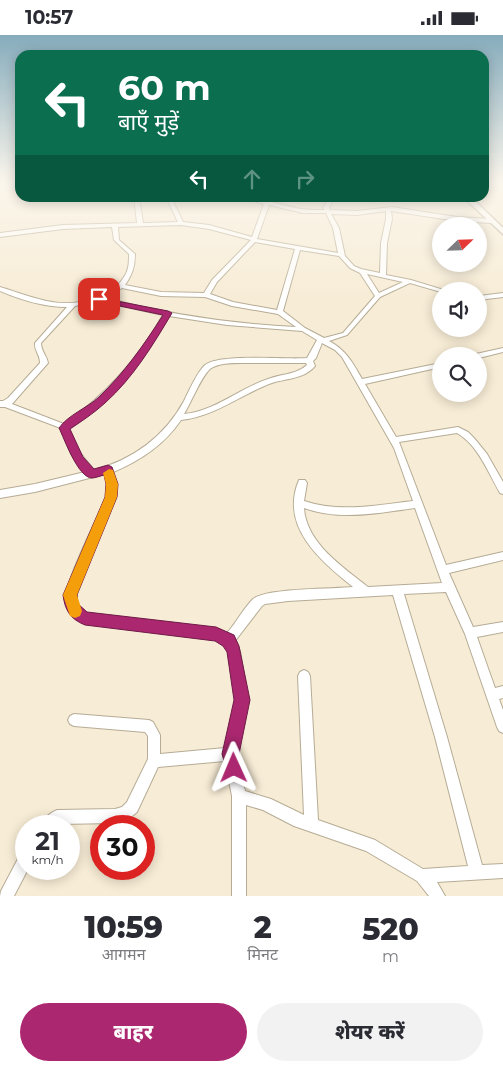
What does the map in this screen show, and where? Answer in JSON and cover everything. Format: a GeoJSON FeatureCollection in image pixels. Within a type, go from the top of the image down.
{"type":"FeatureCollection","features":[{"type":"Feature","properties":{"kind":"street"},"geometry":{"type":"LineString","coordinates":[[0,235],[63,227],[138,223]]}},
{"type":"Feature","properties":{"kind":"street"},"geometry":{"type":"LineString","coordinates":[[182,223],[210,227],[254,240],[342,255]]}},
{"type":"Feature","properties":{"kind":"street"},"geometry":{"type":"LineString","coordinates":[[206,295],[214,281],[254,240],[260,223]]}},
{"type":"Feature","properties":{"kind":"street"},"geometry":{"type":"LineString","coordinates":[[334,223],[342,255],[352,267],[432,288]]}},
{"type":"Feature","properties":{"kind":"street"},"geometry":{"type":"LineString","coordinates":[[383,275],[384,243],[388,223]]}},
{"type":"Feature","properties":{"kind":"street"},"geometry":{"type":"LineString","coordinates":[[0,289],[24,297],[64,305],[99,299],[122,286],[132,271],[132,254],[119,245],[115,239],[116,225]]}},
{"type":"Feature","properties":{"kind":"street"},"geometry":{"type":"LineString","coordinates":[[280,312],[298,248]]}},
{"type":"Feature","properties":{"kind":"street"},"geometry":{"type":"LineString","coordinates":[[362,271],[378,296]]}},
{"type":"Feature","properties":{"kind":"street"},"geometry":{"type":"LineString","coordinates":[[0,494],[35,489],[108,470],[126,463],[144,453],[177,419],[205,370],[212,364],[309,360],[323,339],[345,334],[378,296],[409,281]]}},
{"type":"Feature","properties":{"kind":"street"},"geometry":{"type":"LineString","coordinates":[[122,286],[161,294],[206,295],[232,304],[280,312],[303,329],[323,339],[345,356],[398,448],[417,504],[450,587],[497,693],[503,727]]}},
{"type":"Feature","properties":{"kind":"street"},"geometry":{"type":"LineString","coordinates":[[487,297],[503,295]]}},
{"type":"Feature","properties":{"kind":"street"},"geometry":{"type":"LineString","coordinates":[[99,299],[168,313],[283,329],[303,329]]}},
{"type":"Feature","properties":{"kind":"street"},"geometry":{"type":"LineString","coordinates":[[73,304],[38,343],[38,349],[44,359],[44,363],[4,403],[64,428],[74,452],[92,474]]}},
{"type":"Feature","properties":{"kind":"street"},"geometry":{"type":"LineString","coordinates":[[64,428],[101,401],[123,377],[145,352],[168,313]]}},
{"type":"Feature","properties":{"kind":"street"},"geometry":{"type":"LineString","coordinates":[[487,354],[503,351]]}},
{"type":"Feature","properties":{"kind":"street"},"geometry":{"type":"LineString","coordinates":[[177,419],[193,417],[267,382],[304,372],[311,366],[309,360]]}},
{"type":"Feature","properties":{"kind":"street"},"geometry":{"type":"LineString","coordinates":[[360,383],[432,367]]}},
{"type":"Feature","properties":{"kind":"street"},"geometry":{"type":"LineString","coordinates":[[393,440],[458,430],[468,435],[503,490]]}},
{"type":"Feature","properties":{"kind":"street"},"geometry":{"type":"LineString","coordinates":[[108,470],[112,484],[111,497],[70,595],[74,611],[85,618],[216,634],[229,641],[234,651],[242,700],[230,754],[239,796],[239,896]]}},
{"type":"Feature","properties":{"kind":"street"},"geometry":{"type":"LineString","coordinates":[[302,483],[300,503],[302,526],[339,570],[367,592]]}},
{"type":"Feature","properties":{"kind":"street"},"geometry":{"type":"LineString","coordinates":[[300,503],[311,508],[333,512],[417,504]]}},
{"type":"Feature","properties":{"kind":"street"},"geometry":{"type":"LineString","coordinates":[[443,569],[503,556]]}},
{"type":"Feature","properties":{"kind":"street"},"geometry":{"type":"LineString","coordinates":[[229,641],[258,602],[264,599],[450,587]]}},
{"type":"Feature","properties":{"kind":"street"},"geometry":{"type":"LineString","coordinates":[[397,590],[441,737],[477,873]]}},
{"type":"Feature","properties":{"kind":"street"},"geometry":{"type":"LineString","coordinates":[[470,633],[503,627]]}},
{"type":"Feature","properties":{"kind":"street"},"geometry":{"type":"LineString","coordinates":[[304,676],[311,825]]}},
{"type":"Feature","properties":{"kind":"street"},"geometry":{"type":"LineString","coordinates":[[74,720],[149,726],[154,735],[154,761],[148,770],[131,809],[115,817],[80,817]]}},
{"type":"Feature","properties":{"kind":"street"},"geometry":{"type":"LineString","coordinates":[[154,761],[230,754]]}},
{"type":"Feature","properties":{"kind":"street"},"geometry":{"type":"LineString","coordinates":[[239,796],[266,805],[311,825],[370,845],[422,876],[438,896]]}},
{"type":"Feature","properties":{"kind":"street"},"geometry":{"type":"LineString","coordinates":[[422,876],[503,871]]}},
{"type":"Feature","properties":{"kind":"street"},"geometry":{"type":"LineString","coordinates":[[6,896],[15,879]]}},
{"type":"Feature","properties":{"kind":"slow traffic"},"geometry":{"type":"LineString","coordinates":[[75,611],[71,604],[70,595],[111,497],[112,484],[109,473]]}},
{"type":"Feature","properties":{"kind":"route"},"geometry":{"type":"LineString","coordinates":[[99,299],[168,313],[145,352],[101,401],[64,428],[79,459],[92,474],[108,470],[112,484],[111,497],[70,595],[71,604],[74,611],[85,618],[216,634],[229,641],[234,651],[240,678],[242,700],[237,731],[230,754],[234,768]]}}]}
